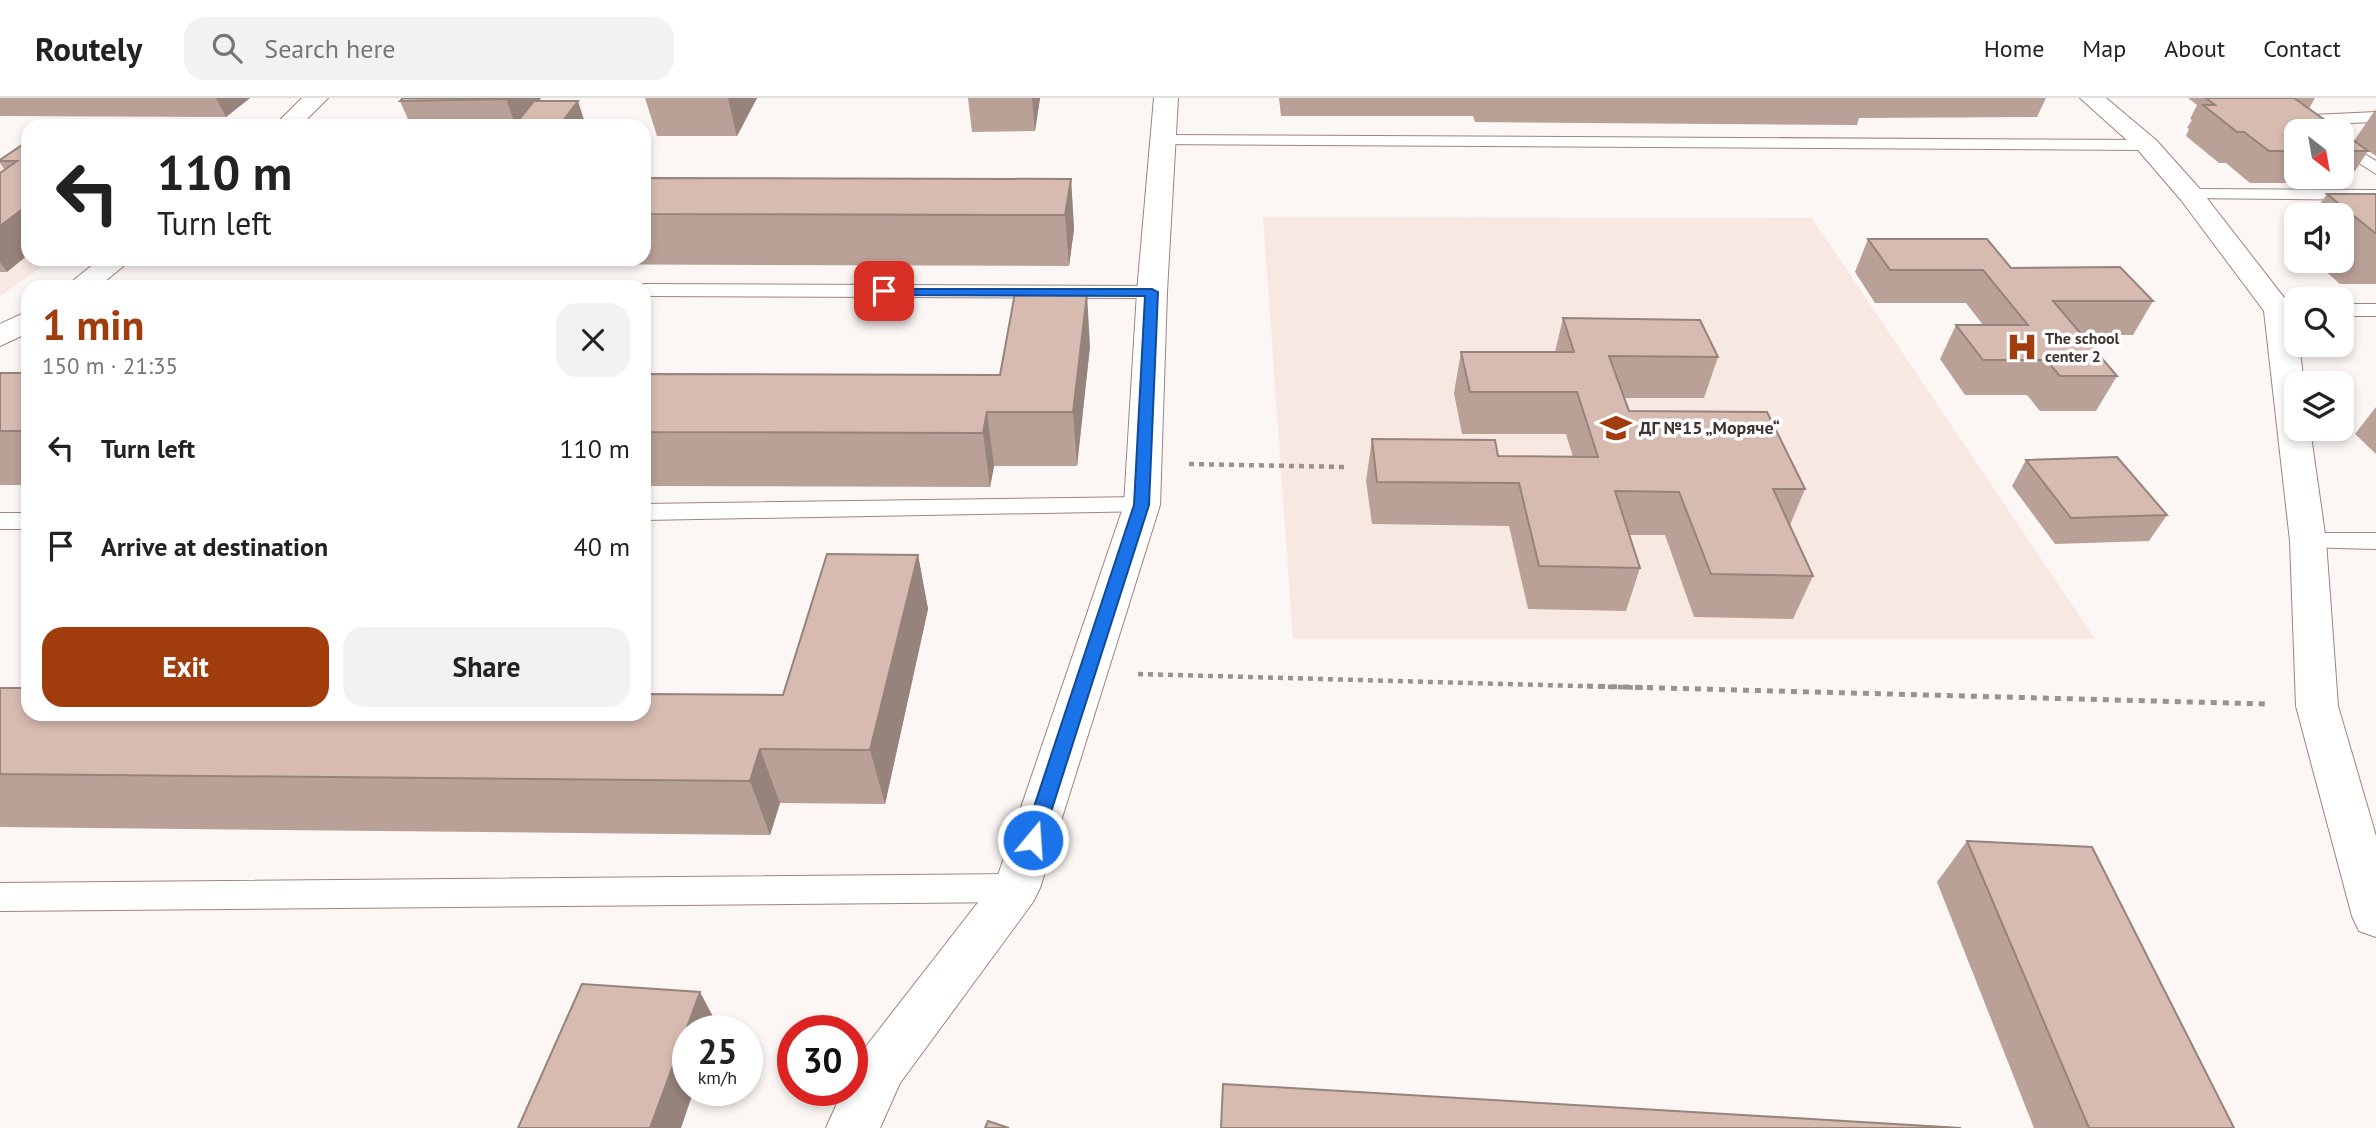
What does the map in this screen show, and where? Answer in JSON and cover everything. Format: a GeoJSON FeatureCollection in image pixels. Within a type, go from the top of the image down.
{"type":"FeatureCollection","features":[{"type":"Feature","properties":{"kind":"street"},"geometry":{"type":"LineString","coordinates":[[294,119],[316,98]]}},
{"type":"Feature","properties":{"kind":"street"},"geometry":{"type":"LineString","coordinates":[[853,1128],[882,1066],[1017,888],[1087,673],[1142,484],[1166,98]]}},
{"type":"Feature","properties":{"kind":"street"},"geometry":{"type":"LineString","coordinates":[[2092,98],[2147,145],[2284,306]]}},
{"type":"Feature","properties":{"kind":"street"},"geometry":{"type":"LineString","coordinates":[[89,280],[108,266]]}},
{"type":"Feature","properties":{"kind":"street"},"geometry":{"type":"LineString","coordinates":[[0,337],[21,324]]}},
{"type":"Feature","properties":{"kind":"street"},"geometry":{"type":"LineString","coordinates":[[2291,357],[2308,541],[2316,706],[2376,916]]}},
{"type":"Feature","properties":{"kind":"lane"},"geometry":{"type":"LineString","coordinates":[[2334,119],[2376,117]]}},
{"type":"Feature","properties":{"kind":"lane"},"geometry":{"type":"LineString","coordinates":[[1163,140],[2147,145]]}},
{"type":"Feature","properties":{"kind":"lane"},"geometry":{"type":"LineString","coordinates":[[2354,153],[2376,169]]}},
{"type":"Feature","properties":{"kind":"lane"},"geometry":{"type":"LineString","coordinates":[[2190,194],[2376,195]]}},
{"type":"Feature","properties":{"kind":"lane"},"geometry":{"type":"LineString","coordinates":[[651,290],[1152,292]]}},
{"type":"Feature","properties":{"kind":"lane"},"geometry":{"type":"LineString","coordinates":[[2354,310],[2376,310]]}},
{"type":"Feature","properties":{"kind":"lane"},"geometry":{"type":"LineString","coordinates":[[651,512],[1142,484]]}},
{"type":"Feature","properties":{"kind":"lane"},"geometry":{"type":"LineString","coordinates":[[0,521],[21,521]]}},
{"type":"Feature","properties":{"kind":"lane"},"geometry":{"type":"LineString","coordinates":[[2308,541],[2376,541]]}},
{"type":"Feature","properties":{"kind":"lane"},"geometry":{"type":"LineString","coordinates":[[0,897],[1017,888]]}},
{"type":"Feature","properties":{"kind":"path"},"geometry":{"type":"LineString","coordinates":[[1142,484],[1345,467]]}},
{"type":"Feature","properties":{"kind":"path"},"geometry":{"type":"LineString","coordinates":[[1087,673],[2316,706]]}},
{"type":"Feature","properties":{"kind":"shaded area"},"geometry":{"type":"Polygon","coordinates":[[[0,163],[21,163],[21,266],[44,266],[0,296],[0,163]]]}},
{"type":"Feature","properties":{"kind":"shaded area","name":"ДГ №15 „Моряче“"},"geometry":{"type":"Polygon","coordinates":[[[1263,217],[1812,218],[2095,639],[1293,639],[1263,217]]]}},
{"type":"Feature","properties":{"kind":"building"},"geometry":{"type":"Polygon","coordinates":[[[403,98],[507,98],[400,101],[403,98]]]}},
{"type":"Feature","properties":{"kind":"building"},"geometry":{"type":"Polygon","coordinates":[[[2206,98],[2294,98],[2323,119],[2284,119],[2284,151],[2269,151],[2244,132],[2237,132],[2203,105],[2215,105],[2206,98]]]}},
{"type":"Feature","properties":{"kind":"building"},"geometry":{"type":"Polygon","coordinates":[[[534,101],[578,101],[564,119],[520,119],[534,101]]]}},
{"type":"Feature","properties":{"kind":"building"},"geometry":{"type":"Polygon","coordinates":[[[2354,141],[2368,151],[2354,151],[2354,141]]]}},
{"type":"Feature","properties":{"kind":"building"},"geometry":{"type":"Polygon","coordinates":[[[21,146],[21,210],[0,226],[0,173],[17,161],[0,160],[21,146]]]}},
{"type":"Feature","properties":{"kind":"building"},"geometry":{"type":"Polygon","coordinates":[[[651,178],[1071,179],[1065,215],[651,214],[651,178]]]}},
{"type":"Feature","properties":{"kind":"building"},"geometry":{"type":"Polygon","coordinates":[[[2327,194],[2376,194],[2376,233],[2354,216],[2354,203],[2338,203],[2327,194]]]}},
{"type":"Feature","properties":{"kind":"building"},"geometry":{"type":"Polygon","coordinates":[[[1868,239],[1987,239],[2011,268],[2120,267],[2153,301],[2053,301],[2117,376],[2060,376],[2046,360],[1983,360],[1956,325],[2028,325],[1983,270],[1890,270],[1868,239]]]}},
{"type":"Feature","properties":{"kind":"building"},"geometry":{"type":"Polygon","coordinates":[[[1015,293],[1087,294],[1073,412],[987,412],[983,433],[651,432],[651,374],[1000,375],[1015,293]]]}},
{"type":"Feature","properties":{"kind":"building"},"geometry":{"type":"Polygon","coordinates":[[[1563,318],[1700,320],[1718,357],[1609,356],[1629,411],[1767,412],[1805,489],[1773,489],[1813,576],[1711,574],[1679,492],[1615,491],[1640,568],[1539,566],[1519,483],[1377,482],[1372,439],[1495,440],[1498,456],[1598,457],[1577,392],[1470,392],[1461,352],[1574,352],[1563,318]]]}},
{"type":"Feature","properties":{"kind":"building"},"geometry":{"type":"Polygon","coordinates":[[[0,373],[21,373],[21,431],[0,431],[0,373]]]}},
{"type":"Feature","properties":{"kind":"building"},"geometry":{"type":"Polygon","coordinates":[[[2117,457],[2167,515],[2071,518],[2026,460],[2117,457]]]}},
{"type":"Feature","properties":{"kind":"building"},"geometry":{"type":"Polygon","coordinates":[[[827,554],[918,555],[870,750],[760,749],[750,781],[0,774],[0,688],[21,688],[21,721],[651,721],[651,694],[783,695],[827,554]]]}},
{"type":"Feature","properties":{"kind":"building"},"geometry":{"type":"Polygon","coordinates":[[[1967,841],[2092,847],[2234,1128],[2089,1128],[1967,841]]]}},
{"type":"Feature","properties":{"kind":"building"},"geometry":{"type":"Polygon","coordinates":[[[582,984],[700,992],[692,1015],[672,1015],[672,1068],[650,1128],[518,1128],[582,984]]]}},
{"type":"Feature","properties":{"kind":"building"},"geometry":{"type":"Polygon","coordinates":[[[1223,1084],[1961,1128],[1221,1128],[1223,1084]]]}},
{"type":"Feature","properties":{"kind":"building"},"geometry":{"type":"Polygon","coordinates":[[[988,1121],[1009,1128],[985,1128],[988,1121]]]}},
{"type":"Feature","properties":{"kind":"place","name":"The school center 2"},"geometry":{"type":"Point","coordinates":[2022,347]}},
{"type":"Feature","properties":{"kind":"place","name":"ДГ №15 „Моряче“"},"geometry":{"type":"Point","coordinates":[1616,428]}},
{"type":"Feature","properties":{"kind":"route"},"geometry":{"type":"LineString","coordinates":[[884,291],[1152,292],[1142,505],[1033,840]]}}]}
